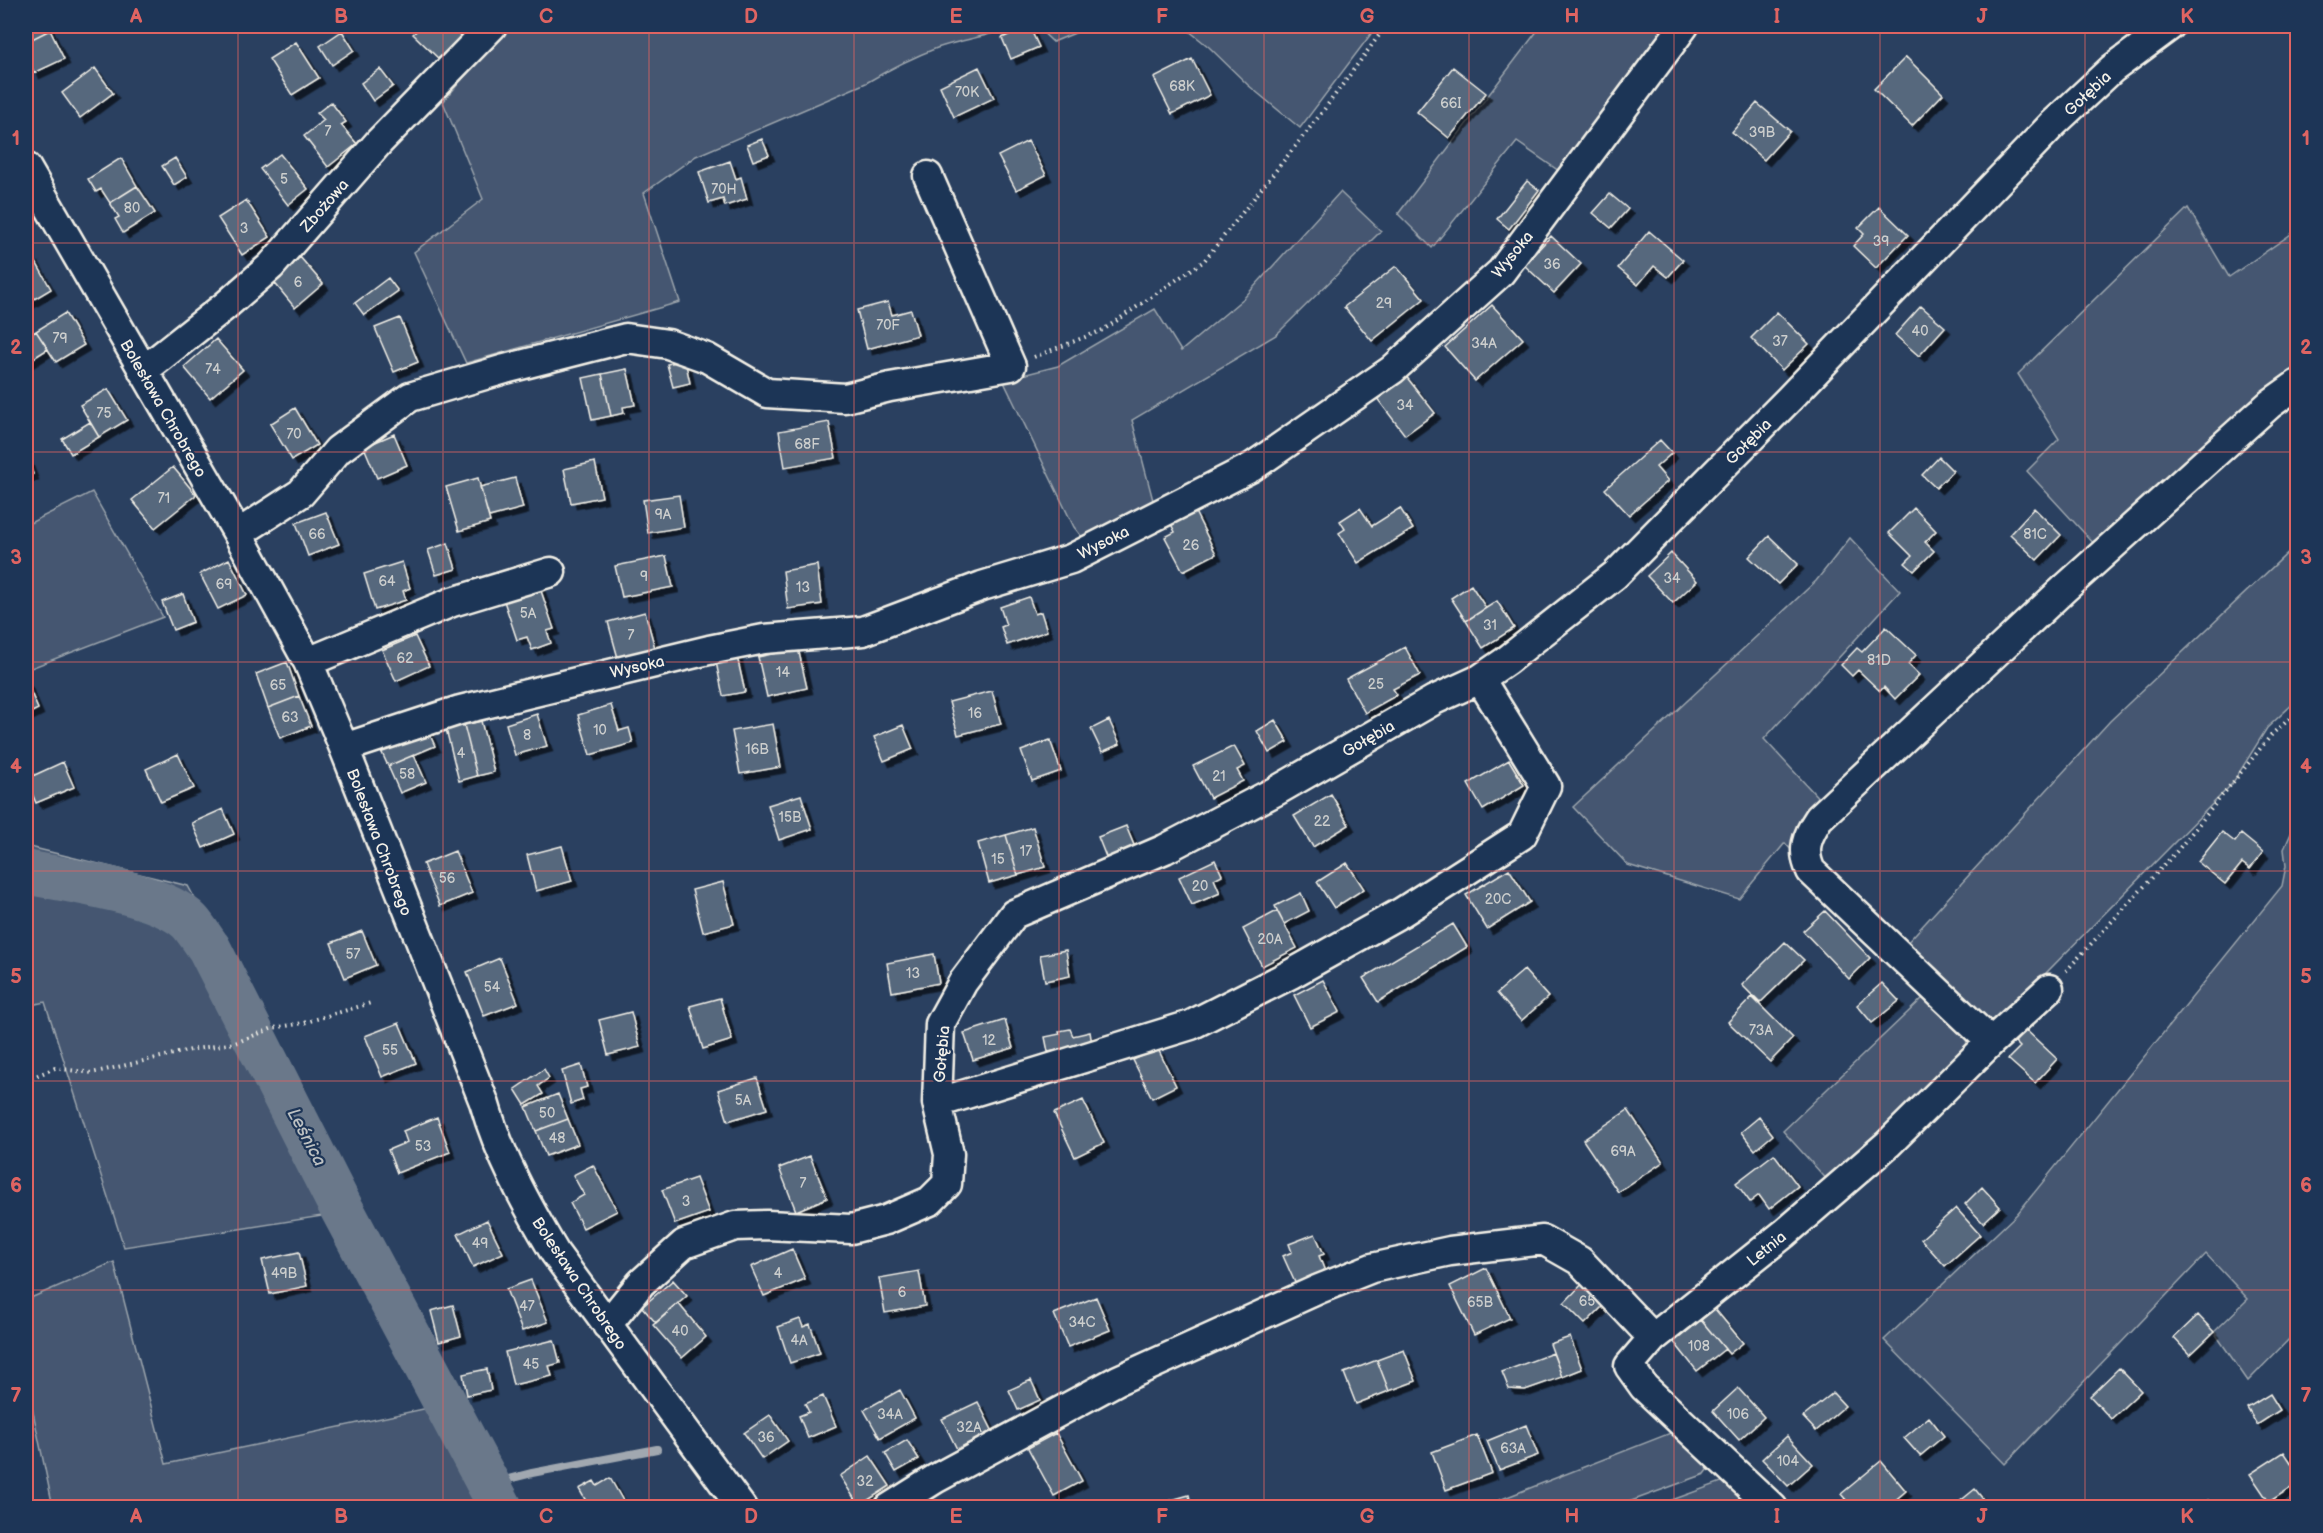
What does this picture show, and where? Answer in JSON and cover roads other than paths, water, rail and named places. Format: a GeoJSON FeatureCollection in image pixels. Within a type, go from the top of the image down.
{"type":"FeatureCollection","features":[{"type":"Feature","properties":{"kind":"street","name":"Zbożowa"},"geometry":{"type":"LineString","coordinates":[[143,371],[271,266],[413,106],[492,26]]}},
{"type":"Feature","properties":{"kind":"street","name":"Wysoka"},"geometry":{"type":"LineString","coordinates":[[344,748],[460,710],[709,650],[774,638],[863,631],[982,586],[1071,559],[1252,467],[1392,370],[1501,272],[1684,26]]}},
{"type":"Feature","properties":{"kind":"street","name":"Gołębia"},"geometry":{"type":"LineString","coordinates":[[607,1325],[641,1283],[684,1244],[735,1226],[767,1225],[851,1229],[886,1220],[930,1201],[947,1184],[949,1154],[937,1103],[940,1024],[963,982],[1014,914],[1165,849],[1276,791],[1434,700],[1480,679],[1615,575],[1789,399],[2053,124],[2112,69],[2170,26]]}},
{"type":"Feature","properties":{"kind":"street","name":"Bolesława Chrobrego"},"geometry":{"type":"LineString","coordinates":[[26,167],[238,534],[308,662],[484,1102],[490,1124],[533,1215],[555,1253],[742,1508]]}},
{"type":"Feature","properties":{"kind":"street"},"geometry":{"type":"LineString","coordinates":[[238,534],[301,493],[338,450],[410,397],[505,369],[626,338],[668,345],[707,358],[766,393],[846,398],[890,387],[1011,366],[928,176]]}},
{"type":"Feature","properties":{"kind":"street"},"geometry":{"type":"LineString","coordinates":[[1991,1042],[1811,871],[1806,861],[1807,839],[1819,818],[2064,589],[2270,404],[2298,384]]}},
{"type":"Feature","properties":{"kind":"street"},"geometry":{"type":"LineString","coordinates":[[308,662],[452,602],[551,572]]}},
{"type":"Feature","properties":{"kind":"street"},"geometry":{"type":"LineString","coordinates":[[937,1103],[1191,1025],[1291,974],[1402,912],[1522,835],[1546,786],[1480,679]]}},
{"type":"Feature","properties":{"kind":"street","name":"Letnia"},"geometry":{"type":"LineString","coordinates":[[1773,1508],[1670,1412],[1635,1376],[1629,1366],[1653,1338],[1888,1144],[1991,1042],[2049,989]]}},
{"type":"Feature","properties":{"kind":"street"},"geometry":{"type":"LineString","coordinates":[[889,1508],[935,1479],[1118,1380],[1319,1289],[1372,1268],[1450,1251],[1543,1240],[1580,1261],[1653,1338]]}},
{"type":"Feature","properties":{"kind":"waterway","name":"Leśnica"},"geometry":{"type":"LineString","coordinates":[[26,872],[136,895],[176,912],[195,928],[209,948],[336,1198],[501,1508]]}},
{"type":"Feature","properties":{"kind":"waterway"},"geometry":{"type":"LineString","coordinates":[[489,1484],[532,1473],[657,1449]]}}]}
